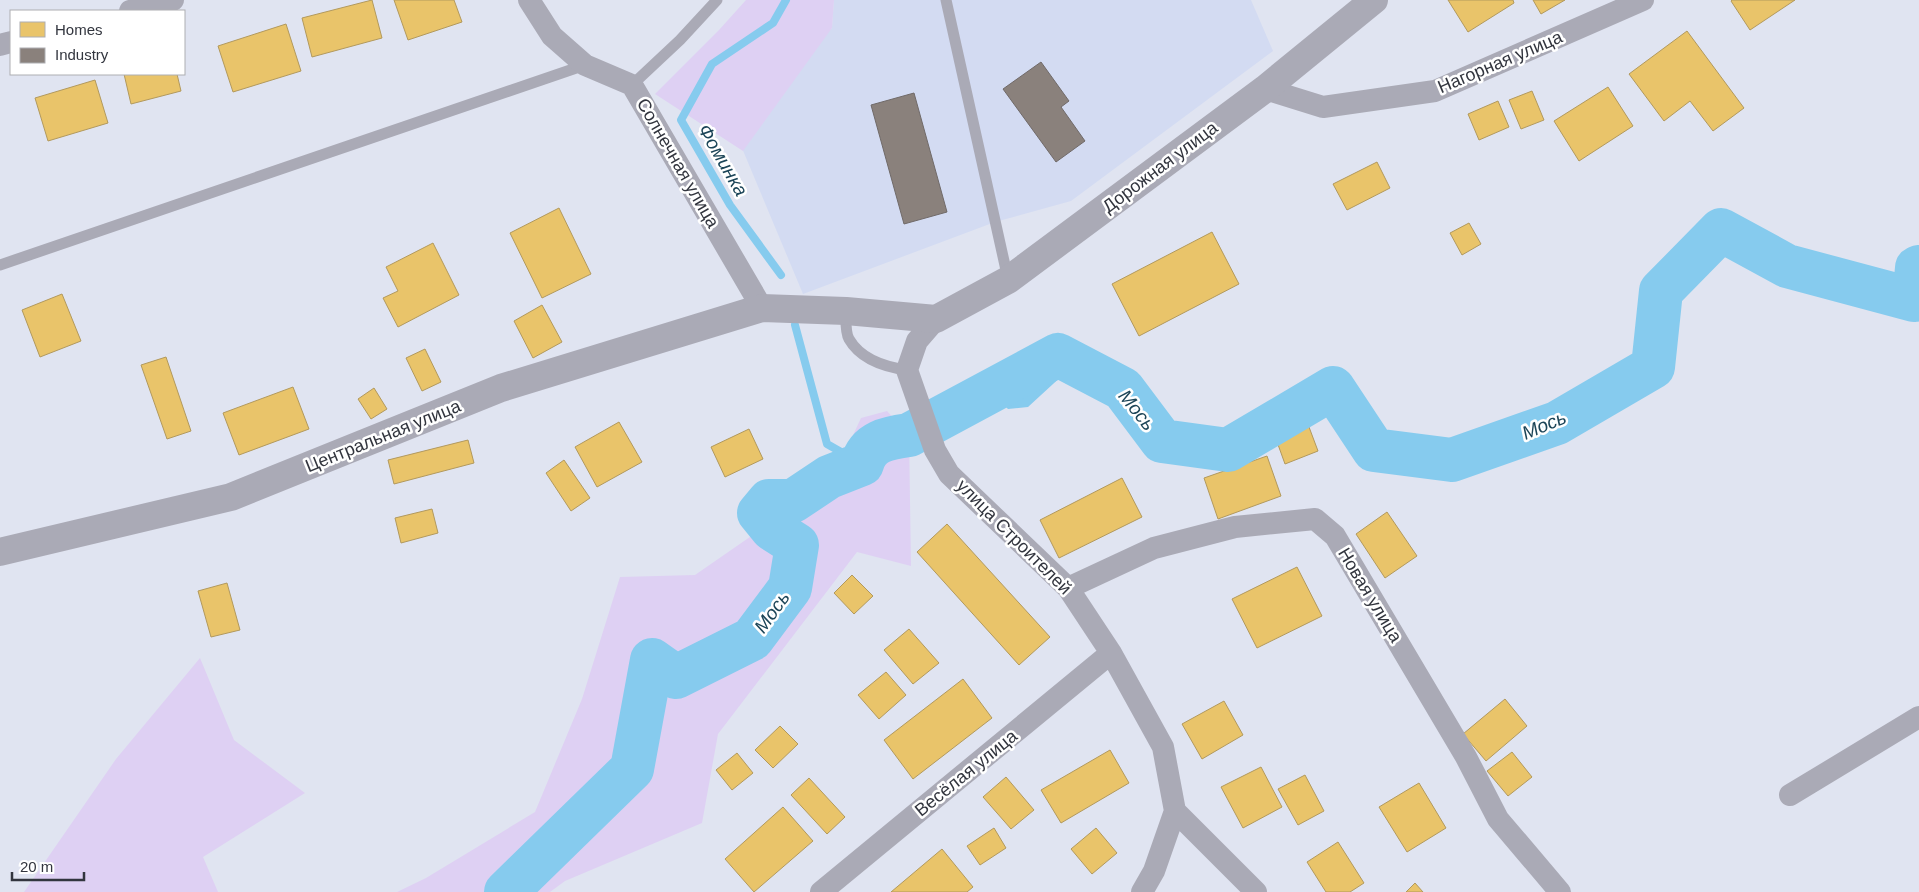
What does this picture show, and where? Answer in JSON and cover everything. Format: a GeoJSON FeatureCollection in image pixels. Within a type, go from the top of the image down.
{"type":"FeatureCollection","features":[{"type":"Feature","properties":{"kind":"street"},"geometry":{"type":"LineString","coordinates":[[134,10],[173,0]]}},
{"type":"Feature","properties":{"kind":"street","name":"Солнечная улица"},"geometry":{"type":"LineString","coordinates":[[529,0],[552,36],[585,65],[632,85],[762,308]]}},
{"type":"Feature","properties":{"kind":"street","name":"Дорожная улица"},"geometry":{"type":"LineString","coordinates":[[936,319],[1008,280],[1265,90],[1374,0]]}},
{"type":"Feature","properties":{"kind":"street","name":"Нагорная улица"},"geometry":{"type":"LineString","coordinates":[[1265,90],[1323,107],[1435,91],[1643,0]]}},
{"type":"Feature","properties":{"kind":"street","name":"Центральная улица"},"geometry":{"type":"LineString","coordinates":[[0,552],[231,497],[502,388],[762,308],[846,311],[936,319]]}},
{"type":"Feature","properties":{"kind":"street"},"geometry":{"type":"LineString","coordinates":[[907,370],[917,341],[936,319]]}},
{"type":"Feature","properties":{"kind":"street","name":"улица Строителей"},"geometry":{"type":"LineString","coordinates":[[907,370],[935,450],[950,474],[1068,588],[1111,653],[1163,747],[1175,811],[1154,871],[1142,892]]}},
{"type":"Feature","properties":{"kind":"street","name":"Новая улица"},"geometry":{"type":"LineString","coordinates":[[1068,588],[1154,548],[1235,527],[1315,518],[1335,536],[1466,757],[1498,819],[1560,892]]}},
{"type":"Feature","properties":{"kind":"street","name":"Весёлая улица"},"geometry":{"type":"LineString","coordinates":[[821,892],[1111,653]]}},
{"type":"Feature","properties":{"kind":"street"},"geometry":{"type":"LineString","coordinates":[[1790,795],[1919,717]]}},
{"type":"Feature","properties":{"kind":"street"},"geometry":{"type":"LineString","coordinates":[[1175,811],[1256,892]]}},
{"type":"Feature","properties":{"kind":"lane"},"geometry":{"type":"LineString","coordinates":[[632,85],[680,40],[717,0]]}},
{"type":"Feature","properties":{"kind":"lane"},"geometry":{"type":"LineString","coordinates":[[946,0],[1008,280]]}},
{"type":"Feature","properties":{"kind":"lane"},"geometry":{"type":"LineString","coordinates":[[0,265],[585,65]]}},
{"type":"Feature","properties":{"kind":"lane"},"geometry":{"type":"LineString","coordinates":[[846,311],[848,338],[865,357],[889,367],[907,370]]}},
{"type":"Feature","properties":{"kind":"shaded area"},"geometry":{"type":"Polygon","coordinates":[[[746,0],[834,0],[832,28],[743,151],[655,94],[746,0]]]}},
{"type":"Feature","properties":{"kind":"shaded area"},"geometry":{"type":"Polygon","coordinates":[[[834,0],[1251,0],[1273,51],[1071,201],[995,222],[803,294],[729,117],[832,28],[834,0]]]}},
{"type":"Feature","properties":{"kind":"shaded area"},"geometry":{"type":"Polygon","coordinates":[[[887,411],[909,435],[911,566],[857,552],[718,734],[702,823],[565,881],[550,892],[397,892],[426,878],[535,812],[582,699],[620,577],[695,575],[832,480],[861,418],[887,411]]]}},
{"type":"Feature","properties":{"kind":"shaded area"},"geometry":{"type":"Polygon","coordinates":[[[200,658],[234,740],[305,793],[203,857],[218,892],[24,892],[116,759],[200,658]]]}},
{"type":"Feature","properties":{"kind":"water"},"geometry":{"type":"Polygon","coordinates":[[[1051,350],[1048,362],[1062,367],[1065,373],[1028,407],[1008,409],[1001,402],[1006,394],[1002,374],[1027,354],[1051,350]]]}},
{"type":"Feature","properties":{"kind":"building: Homes"},"geometry":{"type":"Polygon","coordinates":[[[372,0],[382,38],[312,57],[302,18],[372,0]]]}},
{"type":"Feature","properties":{"kind":"building: Homes"},"geometry":{"type":"Polygon","coordinates":[[[394,0],[454,0],[462,22],[408,40],[394,0]]]}},
{"type":"Feature","properties":{"kind":"building: Homes"},"geometry":{"type":"Polygon","coordinates":[[[1448,0],[1513,0],[1514,3],[1468,32],[1448,0]]]}},
{"type":"Feature","properties":{"kind":"building: Homes"},"geometry":{"type":"Polygon","coordinates":[[[1533,0],[1565,0],[1541,14],[1533,0]]]}},
{"type":"Feature","properties":{"kind":"building: Homes"},"geometry":{"type":"Polygon","coordinates":[[[1732,0],[1795,0],[1750,30],[1732,0]]]}},
{"type":"Feature","properties":{"kind":"building: Homes"},"geometry":{"type":"Polygon","coordinates":[[[286,24],[301,71],[233,92],[218,46],[286,24]]]}},
{"type":"Feature","properties":{"kind":"building: Homes"},"geometry":{"type":"Polygon","coordinates":[[[1687,31],[1744,108],[1713,131],[1690,101],[1664,121],[1629,74],[1687,31]]]}},
{"type":"Feature","properties":{"kind":"building: Homes"},"geometry":{"type":"Polygon","coordinates":[[[124,75],[177,75],[181,91],[131,104],[124,75]]]}},
{"type":"Feature","properties":{"kind":"building: Homes"},"geometry":{"type":"Polygon","coordinates":[[[95,80],[108,123],[48,141],[35,98],[95,80]]]}},
{"type":"Feature","properties":{"kind":"building: Homes"},"geometry":{"type":"Polygon","coordinates":[[[1608,87],[1633,126],[1579,161],[1554,121],[1608,87]]]}},
{"type":"Feature","properties":{"kind":"building: Homes"},"geometry":{"type":"Polygon","coordinates":[[[1532,91],[1544,120],[1521,129],[1509,100],[1532,91]]]}},
{"type":"Feature","properties":{"kind":"building: Homes"},"geometry":{"type":"Polygon","coordinates":[[[1498,101],[1509,127],[1479,140],[1468,114],[1498,101]]]}},
{"type":"Feature","properties":{"kind":"building: Homes"},"geometry":{"type":"Polygon","coordinates":[[[1377,162],[1390,188],[1347,210],[1333,184],[1377,162]]]}},
{"type":"Feature","properties":{"kind":"building: Homes"},"geometry":{"type":"Polygon","coordinates":[[[559,208],[591,274],[542,298],[510,233],[559,208]]]}},
{"type":"Feature","properties":{"kind":"building: Homes"},"geometry":{"type":"Polygon","coordinates":[[[1469,223],[1481,244],[1462,255],[1450,233],[1469,223]]]}},
{"type":"Feature","properties":{"kind":"building: Homes"},"geometry":{"type":"Polygon","coordinates":[[[1212,232],[1239,284],[1139,336],[1112,284],[1212,232]]]}},
{"type":"Feature","properties":{"kind":"building: Homes"},"geometry":{"type":"Polygon","coordinates":[[[433,243],[459,295],[398,327],[383,298],[398,291],[386,267],[433,243]]]}},
{"type":"Feature","properties":{"kind":"building: Homes"},"geometry":{"type":"Polygon","coordinates":[[[62,294],[81,341],[40,357],[22,310],[62,294]]]}},
{"type":"Feature","properties":{"kind":"building: Homes"},"geometry":{"type":"Polygon","coordinates":[[[542,305],[562,342],[533,358],[514,321],[542,305]]]}},
{"type":"Feature","properties":{"kind":"building: Homes"},"geometry":{"type":"Polygon","coordinates":[[[425,349],[441,382],[422,391],[406,358],[425,349]]]}},
{"type":"Feature","properties":{"kind":"building: Homes"},"geometry":{"type":"Polygon","coordinates":[[[166,357],[191,431],[167,439],[141,365],[166,357]]]}},
{"type":"Feature","properties":{"kind":"building: Homes"},"geometry":{"type":"Polygon","coordinates":[[[293,387],[309,429],[239,455],[223,413],[293,387]]]}},
{"type":"Feature","properties":{"kind":"building: Homes"},"geometry":{"type":"Polygon","coordinates":[[[374,388],[387,409],[371,419],[358,399],[374,388]]]}},
{"type":"Feature","properties":{"kind":"building: Homes"},"geometry":{"type":"Polygon","coordinates":[[[619,422],[642,462],[597,487],[575,447],[619,422]]]}},
{"type":"Feature","properties":{"kind":"building: Homes"},"geometry":{"type":"Polygon","coordinates":[[[1309,427],[1318,451],[1285,464],[1276,439],[1309,427]]]}},
{"type":"Feature","properties":{"kind":"building: Homes"},"geometry":{"type":"Polygon","coordinates":[[[749,429],[763,459],[725,477],[711,447],[749,429]]]}},
{"type":"Feature","properties":{"kind":"building: Homes"},"geometry":{"type":"Polygon","coordinates":[[[468,440],[474,463],[394,484],[388,460],[468,440]]]}},
{"type":"Feature","properties":{"kind":"building: Homes"},"geometry":{"type":"Polygon","coordinates":[[[1267,456],[1281,496],[1218,519],[1204,478],[1267,456]]]}},
{"type":"Feature","properties":{"kind":"building: Homes"},"geometry":{"type":"Polygon","coordinates":[[[564,460],[590,498],[571,511],[546,473],[564,460]]]}},
{"type":"Feature","properties":{"kind":"building: Homes"},"geometry":{"type":"Polygon","coordinates":[[[1122,478],[1142,517],[1059,558],[1040,520],[1122,478]]]}},
{"type":"Feature","properties":{"kind":"building: Homes"},"geometry":{"type":"Polygon","coordinates":[[[432,509],[438,533],[401,543],[395,518],[432,509]]]}},
{"type":"Feature","properties":{"kind":"building: Homes"},"geometry":{"type":"Polygon","coordinates":[[[1387,512],[1417,556],[1385,578],[1356,534],[1387,512]]]}},
{"type":"Feature","properties":{"kind":"building: Homes"},"geometry":{"type":"Polygon","coordinates":[[[947,524],[1050,637],[1019,665],[917,552],[947,524]]]}},
{"type":"Feature","properties":{"kind":"building: Homes"},"geometry":{"type":"Polygon","coordinates":[[[1297,567],[1322,616],[1257,648],[1232,599],[1297,567]]]}},
{"type":"Feature","properties":{"kind":"building: Homes"},"geometry":{"type":"Polygon","coordinates":[[[852,575],[873,596],[854,614],[834,593],[852,575]]]}},
{"type":"Feature","properties":{"kind":"building: Homes"},"geometry":{"type":"Polygon","coordinates":[[[227,583],[240,630],[211,637],[198,591],[227,583]]]}},
{"type":"Feature","properties":{"kind":"building: Homes"},"geometry":{"type":"Polygon","coordinates":[[[909,629],[939,663],[913,684],[884,650],[909,629]]]}},
{"type":"Feature","properties":{"kind":"building: Homes"},"geometry":{"type":"Polygon","coordinates":[[[886,672],[906,695],[879,719],[858,695],[886,672]]]}},
{"type":"Feature","properties":{"kind":"building: Homes"},"geometry":{"type":"Polygon","coordinates":[[[963,679],[992,718],[913,779],[884,740],[963,679]]]}},
{"type":"Feature","properties":{"kind":"building: Homes"},"geometry":{"type":"Polygon","coordinates":[[[1505,699],[1527,726],[1486,761],[1463,734],[1505,699]]]}},
{"type":"Feature","properties":{"kind":"building: Homes"},"geometry":{"type":"Polygon","coordinates":[[[1224,701],[1243,735],[1202,759],[1182,724],[1224,701]]]}},
{"type":"Feature","properties":{"kind":"building: Homes"},"geometry":{"type":"Polygon","coordinates":[[[780,726],[798,744],[773,768],[755,750],[780,726]]]}},
{"type":"Feature","properties":{"kind":"building: Homes"},"geometry":{"type":"Polygon","coordinates":[[[1110,750],[1129,783],[1061,823],[1041,790],[1110,750]]]}},
{"type":"Feature","properties":{"kind":"building: Homes"},"geometry":{"type":"Polygon","coordinates":[[[1512,752],[1532,777],[1508,796],[1487,771],[1512,752]]]}},
{"type":"Feature","properties":{"kind":"building: Homes"},"geometry":{"type":"Polygon","coordinates":[[[737,753],[753,773],[732,790],[716,770],[737,753]]]}},
{"type":"Feature","properties":{"kind":"building: Homes"},"geometry":{"type":"Polygon","coordinates":[[[1261,767],[1282,807],[1243,828],[1221,787],[1261,767]]]}},
{"type":"Feature","properties":{"kind":"building: Homes"},"geometry":{"type":"Polygon","coordinates":[[[1305,775],[1324,811],[1298,825],[1278,789],[1305,775]]]}},
{"type":"Feature","properties":{"kind":"building: Homes"},"geometry":{"type":"Polygon","coordinates":[[[1006,777],[1034,810],[1011,829],[983,797],[1006,777]]]}},
{"type":"Feature","properties":{"kind":"building: Homes"},"geometry":{"type":"Polygon","coordinates":[[[809,778],[845,817],[827,834],[791,795],[809,778]]]}},
{"type":"Feature","properties":{"kind":"building: Homes"},"geometry":{"type":"Polygon","coordinates":[[[1419,783],[1446,828],[1407,852],[1379,807],[1419,783]]]}},
{"type":"Feature","properties":{"kind":"building: Homes"},"geometry":{"type":"Polygon","coordinates":[[[783,807],[813,841],[754,892],[725,859],[783,807]]]}},
{"type":"Feature","properties":{"kind":"building: Homes"},"geometry":{"type":"Polygon","coordinates":[[[994,828],[1006,848],[980,865],[967,846],[994,828]]]}},
{"type":"Feature","properties":{"kind":"building: Homes"},"geometry":{"type":"Polygon","coordinates":[[[1096,828],[1117,853],[1092,874],[1071,849],[1096,828]]]}},
{"type":"Feature","properties":{"kind":"building: Homes"},"geometry":{"type":"Polygon","coordinates":[[[1338,842],[1364,883],[1350,892],[1326,892],[1307,862],[1338,842]]]}},
{"type":"Feature","properties":{"kind":"building: Homes"},"geometry":{"type":"Polygon","coordinates":[[[942,849],[973,887],[967,892],[891,892],[942,849]]]}},
{"type":"Feature","properties":{"kind":"building: Homes"},"geometry":{"type":"Polygon","coordinates":[[[1415,883],[1423,892],[1406,892],[1415,883]]]}},
{"type":"Feature","properties":{"kind":"building: Industry"},"geometry":{"type":"Polygon","coordinates":[[[1041,62],[1069,101],[1061,107],[1085,141],[1056,162],[1003,89],[1041,62]]]}},
{"type":"Feature","properties":{"kind":"building: Industry"},"geometry":{"type":"Polygon","coordinates":[[[914,93],[947,212],[904,224],[871,105],[914,93]]]}},
{"type":"Feature","properties":{"kind":"waterway","name":"Фоминка"},"geometry":{"type":"LineString","coordinates":[[781,275],[730,205],[681,120],[712,64],[773,23],[786,0]]}},
{"type":"Feature","properties":{"kind":"waterway","name":"Мось"},"geometry":{"type":"LineString","coordinates":[[506,892],[632,769],[652,660],[676,677],[752,639],[790,588],[797,545],[772,529],[759,513],[769,501],[793,501],[829,477],[862,464],[869,450],[880,442],[886,439],[909,435],[1058,355],[1123,389],[1162,441],[1228,450],[1333,388],[1374,450],[1452,460],[1557,423],[1653,367],[1661,291],[1721,230],[1787,266],[1914,300],[1917,268],[1919,267]]}},
{"type":"Feature","properties":{"kind":"waterway","name":"Фоминка"},"geometry":{"type":"LineString","coordinates":[[795,325],[827,444],[862,464]]}}]}
